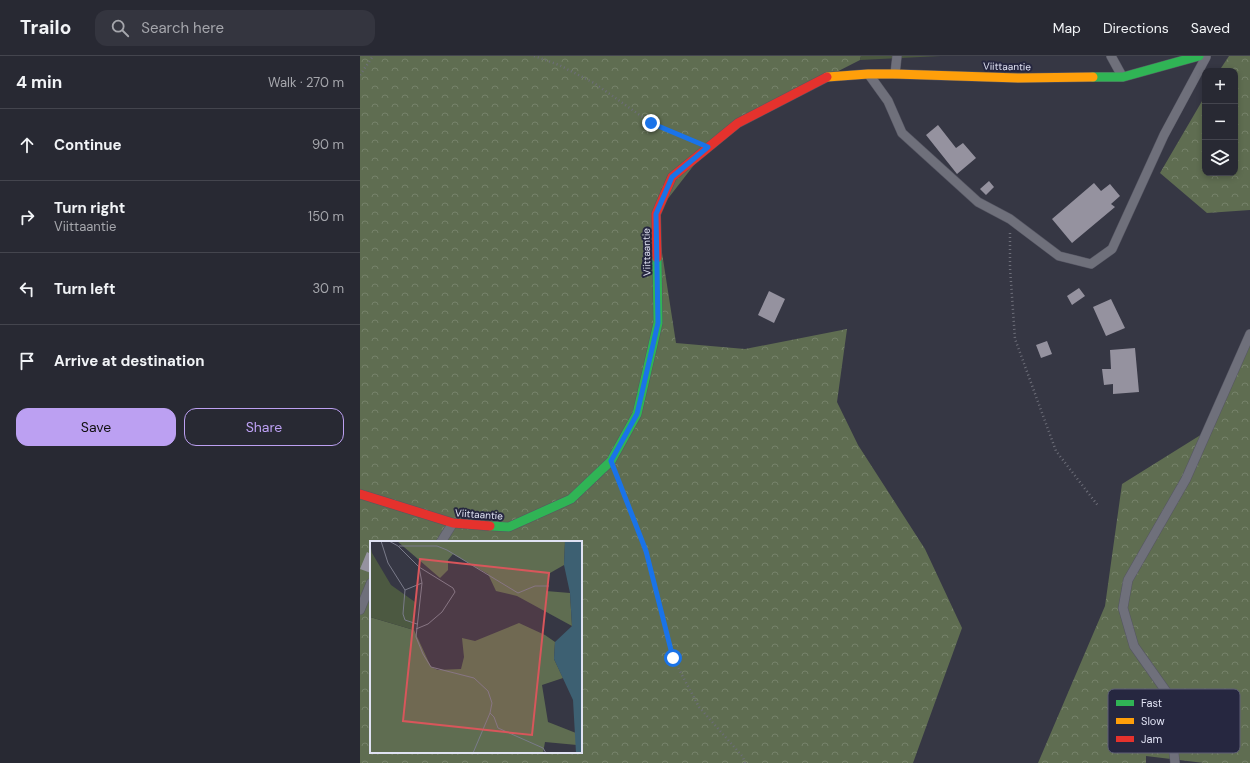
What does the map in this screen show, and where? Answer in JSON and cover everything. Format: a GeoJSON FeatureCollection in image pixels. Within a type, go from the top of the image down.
{"type":"FeatureCollection","features":[{"type":"Feature","properties":{"kind":"street","name":"Viittaantie"},"geometry":{"type":"LineString","coordinates":[[360,494],[453,524],[509,527],[571,499],[611,461],[637,414],[658,323],[656,214],[672,177],[738,123],[826,77],[895,74],[1019,78],[1123,77],[1199,56]]}},
{"type":"Feature","properties":{"kind":"lane"},"geometry":{"type":"LineString","coordinates":[[895,74],[897,56]]}},
{"type":"Feature","properties":{"kind":"lane"},"geometry":{"type":"LineString","coordinates":[[1111,56],[1123,77]]}},
{"type":"Feature","properties":{"kind":"lane"},"geometry":{"type":"LineString","coordinates":[[868,74],[888,101],[902,133],[978,202],[1010,219],[1059,256],[1091,264],[1112,249],[1164,135],[1206,56]]}},
{"type":"Feature","properties":{"kind":"lane"},"geometry":{"type":"LineString","coordinates":[[1164,689],[1134,646],[1123,608],[1128,580],[1186,479],[1250,334]]}},
{"type":"Feature","properties":{"kind":"lane"},"geometry":{"type":"LineString","coordinates":[[442,541],[453,524]]}},
{"type":"Feature","properties":{"kind":"lane"},"geometry":{"type":"LineString","coordinates":[[360,610],[370,585]]}},
{"type":"Feature","properties":{"kind":"lane"},"geometry":{"type":"LineString","coordinates":[[1174,753],[1175,763]]}},
{"type":"Feature","properties":{"kind":"path"},"geometry":{"type":"LineString","coordinates":[[360,75],[373,56]]}},
{"type":"Feature","properties":{"kind":"path"},"geometry":{"type":"LineString","coordinates":[[534,56],[559,65],[594,83],[651,123],[708,147]]}},
{"type":"Feature","properties":{"kind":"path"},"geometry":{"type":"LineString","coordinates":[[1010,219],[1010,268],[1016,339],[1056,452],[1099,507]]}},
{"type":"Feature","properties":{"kind":"path"},"geometry":{"type":"LineString","coordinates":[[611,461],[646,551],[673,658],[699,707],[743,757],[745,763]]}},
{"type":"Feature","properties":{"kind":"green space"},"geometry":{"type":"Polygon","coordinates":[[[360,56],[861,56],[860,60],[768,107],[708,147],[656,214],[676,343],[745,349],[847,329],[837,402],[858,445],[925,549],[962,628],[913,763],[360,763],[360,56]]]}},
{"type":"Feature","properties":{"kind":"green space"},"geometry":{"type":"Polygon","coordinates":[[[861,56],[941,56],[860,60],[861,56]]]}},
{"type":"Feature","properties":{"kind":"green space"},"geometry":{"type":"Polygon","coordinates":[[[1229,56],[1250,56],[1250,210],[1207,213],[1160,173],[1202,101],[1202,176],[1238,176],[1238,68],[1221,68],[1229,56]]]}},
{"type":"Feature","properties":{"kind":"green space"},"geometry":{"type":"Polygon","coordinates":[[[1250,336],[1250,763],[1204,763],[1146,756],[1146,763],[1038,763],[1105,606],[1122,484],[1207,431],[1250,336]]]}},
{"type":"Feature","properties":{"kind":"building"},"geometry":{"type":"Polygon","coordinates":[[[938,125],[956,148],[963,143],[976,158],[957,174],[926,135],[938,125]]]}},
{"type":"Feature","properties":{"kind":"building"},"geometry":{"type":"Polygon","coordinates":[[[989,181],[994,187],[986,195],[980,189],[989,181]]]}},
{"type":"Feature","properties":{"kind":"building"},"geometry":{"type":"Polygon","coordinates":[[[1094,183],[1101,191],[1110,184],[1120,196],[1111,204],[1115,207],[1072,243],[1052,219],[1094,183]]]}},
{"type":"Feature","properties":{"kind":"building"},"geometry":{"type":"Polygon","coordinates":[[[1079,288],[1085,296],[1072,305],[1067,296],[1079,288]]]}},
{"type":"Feature","properties":{"kind":"building"},"geometry":{"type":"Polygon","coordinates":[[[769,291],[785,299],[774,323],[758,315],[769,291]]]}},
{"type":"Feature","properties":{"kind":"building"},"geometry":{"type":"Polygon","coordinates":[[[1111,299],[1125,328],[1106,336],[1093,307],[1111,299]]]}},
{"type":"Feature","properties":{"kind":"building"},"geometry":{"type":"Polygon","coordinates":[[[1047,341],[1052,354],[1041,358],[1036,345],[1047,341]]]}},
{"type":"Feature","properties":{"kind":"building"},"geometry":{"type":"Polygon","coordinates":[[[1135,348],[1139,392],[1113,394],[1113,384],[1104,385],[1102,369],[1111,369],[1110,350],[1135,348]]]}},
{"type":"Feature","properties":{"kind":"building"},"geometry":{"type":"Polygon","coordinates":[[[367,552],[370,554],[370,573],[360,569],[367,552]]]}},
{"type":"Feature","properties":{"kind":"traffic: fast"},"geometry":{"type":"LineString","coordinates":[[1093,77],[1123,77],[1199,56]]}},
{"type":"Feature","properties":{"kind":"traffic: fast"},"geometry":{"type":"LineString","coordinates":[[490,526],[509,527],[571,499],[611,461],[637,414],[658,323],[657,258]]}},
{"type":"Feature","properties":{"kind":"traffic: slow"},"geometry":{"type":"LineString","coordinates":[[827,77],[868,74],[1019,78],[1093,77]]}},
{"type":"Feature","properties":{"kind":"traffic: jam"},"geometry":{"type":"LineString","coordinates":[[657,258],[656,214],[672,177],[738,123],[827,77]]}},
{"type":"Feature","properties":{"kind":"traffic: jam"},"geometry":{"type":"LineString","coordinates":[[360,494],[453,523],[490,526]]}},
{"type":"Feature","properties":{"kind":"route"},"geometry":{"type":"LineString","coordinates":[[651,123],[708,147],[672,177],[656,214],[658,323],[637,414],[611,461],[646,551],[673,658]]}}]}
